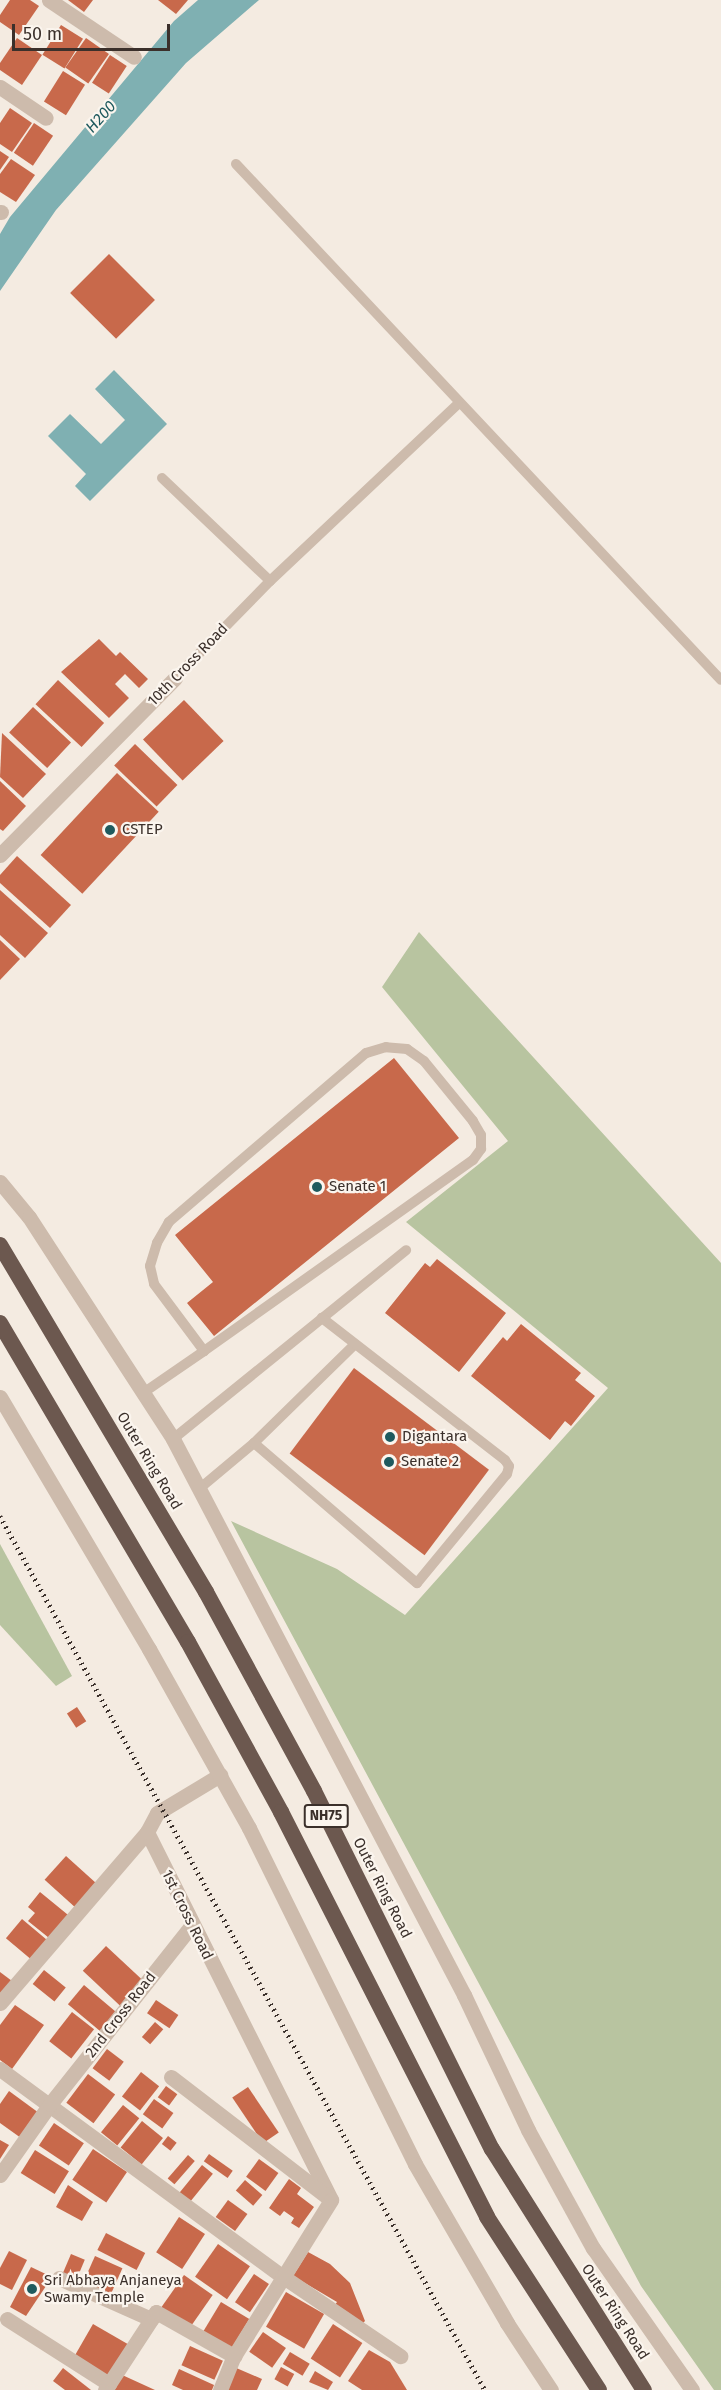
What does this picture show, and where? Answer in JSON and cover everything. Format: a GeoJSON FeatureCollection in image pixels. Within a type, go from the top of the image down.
{"type":"FeatureCollection","features":[{"type":"Feature","properties":{"kind":"highway","name":"Outer Ring Road"},"geometry":{"type":"LineString","coordinates":[[0,1245],[221,1620],[314,1791],[492,2149],[644,2390]]}},
{"type":"Feature","properties":{"kind":"highway","name":"NH75"},"geometry":{"type":"LineString","coordinates":[[0,1323],[182,1632],[281,1812],[487,2217],[599,2390]]}},
{"type":"Feature","properties":{"kind":"street"},"geometry":{"type":"LineString","coordinates":[[49,0],[134,57]]}},
{"type":"Feature","properties":{"kind":"street"},"geometry":{"type":"LineString","coordinates":[[0,87],[46,118]]}},
{"type":"Feature","properties":{"kind":"street","name":"10th Cross Road"},"geometry":{"type":"LineString","coordinates":[[0,855],[175,678]]}},
{"type":"Feature","properties":{"kind":"street"},"geometry":{"type":"LineString","coordinates":[[0,1182],[28,1217],[173,1439],[464,1995],[528,2130],[593,2247],[692,2390]]}},
{"type":"Feature","properties":{"kind":"street"},"geometry":{"type":"LineString","coordinates":[[0,1397],[220,1775],[274,1876],[415,2164],[507,2323],[552,2390]]}},
{"type":"Feature","properties":{"kind":"street"},"geometry":{"type":"LineString","coordinates":[[0,2003],[147,1832],[157,1813],[220,1775]]}},
{"type":"Feature","properties":{"kind":"street","name":"1st Cross Road"},"geometry":{"type":"LineString","coordinates":[[147,1832],[331,2200]]}},
{"type":"Feature","properties":{"kind":"street","name":"2nd Cross Road"},"geometry":{"type":"LineString","coordinates":[[0,2175],[50,2104],[192,1925]]}},
{"type":"Feature","properties":{"kind":"street"},"geometry":{"type":"LineString","coordinates":[[0,2069],[282,2276],[400,2356]]}},
{"type":"Feature","properties":{"kind":"street"},"geometry":{"type":"LineString","coordinates":[[171,2077],[331,2200],[234,2356],[220,2390]]}},
{"type":"Feature","properties":{"kind":"street"},"geometry":{"type":"LineString","coordinates":[[59,2278],[151,2319]]}},
{"type":"Feature","properties":{"kind":"street"},"geometry":{"type":"LineString","coordinates":[[7,2319],[107,2387],[156,2312],[234,2356]]}},
{"type":"Feature","properties":{"kind":"lane"},"geometry":{"type":"LineString","coordinates":[[236,164],[458,404],[721,680]]}},
{"type":"Feature","properties":{"kind":"lane","name":"10th Cross Road"},"geometry":{"type":"LineString","coordinates":[[175,678],[270,581],[458,404]]}},
{"type":"Feature","properties":{"kind":"lane"},"geometry":{"type":"LineString","coordinates":[[162,478],[270,581]]}},
{"type":"Feature","properties":{"kind":"lane"},"geometry":{"type":"LineString","coordinates":[[143,1393],[204,1351],[464,1166],[481,1149],[481,1135],[473,1121],[424,1061],[407,1049],[386,1047],[366,1053],[169,1222],[157,1243],[150,1266],[154,1284],[204,1351]]}},
{"type":"Feature","properties":{"kind":"lane"},"geometry":{"type":"LineString","coordinates":[[173,1439],[406,1250]]}},
{"type":"Feature","properties":{"kind":"lane"},"geometry":{"type":"LineString","coordinates":[[254,1443],[417,1583],[507,1474],[510,1466],[322,1318]]}},
{"type":"Feature","properties":{"kind":"lane"},"geometry":{"type":"LineString","coordinates":[[199,1488],[254,1443],[355,1344]]}},
{"type":"Feature","properties":{"kind":"green space"},"geometry":{"type":"Polygon","coordinates":[[[419,932],[721,1263],[721,2390],[714,2390],[641,2286],[231,1521],[337,1569],[405,1615],[608,1388],[406,1222],[508,1141],[382,987],[419,932]]]}},
{"type":"Feature","properties":{"kind":"green space"},"geometry":{"type":"Polygon","coordinates":[[[0,1544],[72,1676],[56,1686],[0,1625],[0,1544]]]}},
{"type":"Feature","properties":{"kind":"water","name":"H200"},"geometry":{"type":"Polygon","coordinates":[[[198,0],[259,0],[186,63],[56,210],[0,291],[0,234],[10,217],[174,21],[198,0]]]}},
{"type":"Feature","properties":{"kind":"water"},"geometry":{"type":"Polygon","coordinates":[[[114,370],[167,424],[90,501],[75,486],[86,474],[48,436],[70,414],[101,444],[125,420],[95,389],[114,370]]]}},
{"type":"Feature","properties":{"kind":"building"},"geometry":{"type":"Polygon","coordinates":[[[10,0],[30,0],[39,6],[19,35],[0,22],[0,15],[10,0]]]}},
{"type":"Feature","properties":{"kind":"building"},"geometry":{"type":"Polygon","coordinates":[[[68,0],[93,0],[84,12],[68,0]]]}},
{"type":"Feature","properties":{"kind":"building"},"geometry":{"type":"Polygon","coordinates":[[[158,0],[188,0],[176,14],[158,0]]]}},
{"type":"Feature","properties":{"kind":"building"},"geometry":{"type":"Polygon","coordinates":[[[61,25],[83,39],[65,68],[42,55],[61,25]]]}},
{"type":"Feature","properties":{"kind":"building"},"geometry":{"type":"Polygon","coordinates":[[[17,38],[42,55],[22,85],[0,70],[0,63],[17,38]]]}},
{"type":"Feature","properties":{"kind":"building"},"geometry":{"type":"Polygon","coordinates":[[[86,38],[109,54],[88,84],[65,67],[86,38]]]}},
{"type":"Feature","properties":{"kind":"building"},"geometry":{"type":"Polygon","coordinates":[[[110,55],[127,66],[109,94],[92,83],[110,55]]]}},
{"type":"Feature","properties":{"kind":"building"},"geometry":{"type":"Polygon","coordinates":[[[63,71],[85,85],[66,115],[44,102],[63,71]]]}},
{"type":"Feature","properties":{"kind":"building"},"geometry":{"type":"Polygon","coordinates":[[[10,108],[32,123],[12,152],[0,144],[0,123],[10,108]]]}},
{"type":"Feature","properties":{"kind":"building"},"geometry":{"type":"Polygon","coordinates":[[[34,123],[53,136],[33,166],[14,153],[34,123]]]}},
{"type":"Feature","properties":{"kind":"building"},"geometry":{"type":"Polygon","coordinates":[[[0,151],[9,157],[0,170],[0,151]]]}},
{"type":"Feature","properties":{"kind":"building"},"geometry":{"type":"Polygon","coordinates":[[[11,159],[35,175],[16,202],[0,192],[0,174],[11,159]]]}},
{"type":"Feature","properties":{"kind":"building"},"geometry":{"type":"Polygon","coordinates":[[[109,254],[155,300],[116,339],[70,293],[109,254]]]}},
{"type":"Feature","properties":{"kind":"building"},"geometry":{"type":"Polygon","coordinates":[[[99,639],[116,656],[120,652],[148,679],[139,688],[125,674],[115,684],[129,698],[109,718],[61,672],[99,639]]]}},
{"type":"Feature","properties":{"kind":"building"},"geometry":{"type":"Polygon","coordinates":[[[58,680],[104,723],[82,747],[35,704],[58,680]]]}},
{"type":"Feature","properties":{"kind":"building"},"geometry":{"type":"Polygon","coordinates":[[[184,700],[224,741],[183,781],[143,740],[184,700]]]}},
{"type":"Feature","properties":{"kind":"building"},"geometry":{"type":"Polygon","coordinates":[[[33,707],[71,742],[47,768],[9,733],[33,707]]]}},
{"type":"Feature","properties":{"kind":"building"},"geometry":{"type":"Polygon","coordinates":[[[2,733],[46,774],[23,798],[0,777],[2,733]]]}},
{"type":"Feature","properties":{"kind":"building"},"geometry":{"type":"Polygon","coordinates":[[[135,744],[177,785],[157,807],[114,766],[135,744]]]}},
{"type":"Feature","properties":{"kind":"building"},"geometry":{"type":"Polygon","coordinates":[[[117,773],[159,812],[82,894],[41,855],[117,773]]]}},
{"type":"Feature","properties":{"kind":"building"},"geometry":{"type":"Polygon","coordinates":[[[0,781],[26,806],[3,831],[0,829],[0,781]]]}},
{"type":"Feature","properties":{"kind":"building"},"geometry":{"type":"Polygon","coordinates":[[[17,856],[71,905],[50,928],[0,883],[0,875],[17,856]]]}},
{"type":"Feature","properties":{"kind":"building"},"geometry":{"type":"Polygon","coordinates":[[[0,890],[48,933],[25,958],[0,935],[0,890]]]}},
{"type":"Feature","properties":{"kind":"building"},"geometry":{"type":"Polygon","coordinates":[[[0,940],[20,959],[0,980],[0,940]]]}},
{"type":"Feature","properties":{"kind":"building","name":"Senate 1"},"geometry":{"type":"Polygon","coordinates":[[[394,1058],[459,1138],[214,1336],[187,1303],[213,1282],[175,1235],[394,1058]]]}},
{"type":"Feature","properties":{"kind":"building"},"geometry":{"type":"Polygon","coordinates":[[[437,1259],[506,1313],[459,1372],[385,1313],[425,1263],[430,1267],[437,1259]]]}},
{"type":"Feature","properties":{"kind":"building"},"geometry":{"type":"Polygon","coordinates":[[[521,1324],[581,1373],[575,1380],[595,1396],[571,1426],[565,1421],[550,1440],[471,1376],[503,1337],[507,1341],[521,1324]]]}},
{"type":"Feature","properties":{"kind":"building","name":"Senate 2"},"geometry":{"type":"Polygon","coordinates":[[[354,1368],[489,1470],[425,1555],[290,1453],[354,1368]]]}},
{"type":"Feature","properties":{"kind":"building"},"geometry":{"type":"Polygon","coordinates":[[[77,1707],[86,1721],[76,1728],[67,1714],[77,1707]]]}},
{"type":"Feature","properties":{"kind":"building"},"geometry":{"type":"Polygon","coordinates":[[[66,1856],[101,1887],[80,1911],[45,1880],[66,1856]]]}},
{"type":"Feature","properties":{"kind":"building"},"geometry":{"type":"Polygon","coordinates":[[[40,1892],[73,1919],[54,1942],[28,1921],[35,1913],[28,1907],[40,1892]]]}},
{"type":"Feature","properties":{"kind":"building"},"geometry":{"type":"Polygon","coordinates":[[[22,1919],[49,1941],[33,1961],[6,1938],[22,1919]]]}},
{"type":"Feature","properties":{"kind":"building"},"geometry":{"type":"Polygon","coordinates":[[[106,1946],[143,1981],[120,2006],[83,1971],[106,1946]]]}},
{"type":"Feature","properties":{"kind":"building"},"geometry":{"type":"Polygon","coordinates":[[[44,1970],[66,1988],[54,2002],[33,1984],[44,1970]]]}},
{"type":"Feature","properties":{"kind":"building"},"geometry":{"type":"Polygon","coordinates":[[[0,1972],[16,1984],[0,2004],[0,1972]]]}},
{"type":"Feature","properties":{"kind":"building"},"geometry":{"type":"Polygon","coordinates":[[[84,1985],[117,2013],[101,2032],[68,2004],[84,1985]]]}},
{"type":"Feature","properties":{"kind":"building"},"geometry":{"type":"Polygon","coordinates":[[[156,2000],[178,2015],[169,2028],[147,2013],[156,2000]]]}},
{"type":"Feature","properties":{"kind":"building"},"geometry":{"type":"Polygon","coordinates":[[[15,2005],[44,2025],[12,2069],[0,2060],[0,2025],[15,2005]]]}},
{"type":"Feature","properties":{"kind":"building"},"geometry":{"type":"Polygon","coordinates":[[[72,2012],[94,2029],[71,2058],[49,2041],[72,2012]]]}},
{"type":"Feature","properties":{"kind":"building"},"geometry":{"type":"Polygon","coordinates":[[[155,2022],[163,2029],[150,2044],[142,2037],[155,2022]]]}},
{"type":"Feature","properties":{"kind":"building"},"geometry":{"type":"Polygon","coordinates":[[[107,2049],[124,2062],[109,2081],[93,2068],[107,2049]]]}},
{"type":"Feature","properties":{"kind":"building"},"geometry":{"type":"Polygon","coordinates":[[[141,2072],[159,2086],[140,2111],[122,2096],[141,2072]]]}},
{"type":"Feature","properties":{"kind":"building"},"geometry":{"type":"Polygon","coordinates":[[[88,2074],[115,2094],[93,2123],[66,2103],[88,2074]]]}},
{"type":"Feature","properties":{"kind":"building"},"geometry":{"type":"Polygon","coordinates":[[[166,2086],[177,2094],[169,2106],[158,2097],[166,2086]]]}},
{"type":"Feature","properties":{"kind":"building"},"geometry":{"type":"Polygon","coordinates":[[[248,2087],[279,2133],[263,2143],[232,2098],[248,2087]]]}},
{"type":"Feature","properties":{"kind":"building"},"geometry":{"type":"Polygon","coordinates":[[[9,2091],[39,2113],[21,2138],[0,2123],[0,2104],[9,2091]]]}},
{"type":"Feature","properties":{"kind":"building"},"geometry":{"type":"Polygon","coordinates":[[[154,2099],[173,2113],[162,2128],[143,2114],[154,2099]]]}},
{"type":"Feature","properties":{"kind":"building"},"geometry":{"type":"Polygon","coordinates":[[[123,2105],[139,2118],[117,2145],[101,2132],[123,2105]]]}},
{"type":"Feature","properties":{"kind":"building"},"geometry":{"type":"Polygon","coordinates":[[[142,2121],[163,2138],[142,2164],[121,2147],[142,2121]]]}},
{"type":"Feature","properties":{"kind":"building"},"geometry":{"type":"Polygon","coordinates":[[[54,2123],[84,2143],[69,2166],[39,2145],[54,2123]]]}},
{"type":"Feature","properties":{"kind":"building"},"geometry":{"type":"Polygon","coordinates":[[[168,2136],[177,2143],[171,2151],[162,2144],[168,2136]]]}},
{"type":"Feature","properties":{"kind":"building"},"geometry":{"type":"Polygon","coordinates":[[[0,2140],[9,2145],[0,2159],[0,2140]]]}},
{"type":"Feature","properties":{"kind":"building"},"geometry":{"type":"Polygon","coordinates":[[[93,2149],[127,2172],[106,2203],[72,2180],[93,2149]]]}},
{"type":"Feature","properties":{"kind":"building"},"geometry":{"type":"Polygon","coordinates":[[[35,2150],[69,2171],[55,2194],[21,2173],[35,2150]]]}},
{"type":"Feature","properties":{"kind":"building"},"geometry":{"type":"Polygon","coordinates":[[[209,2154],[233,2171],[228,2178],[204,2161],[209,2154]]]}},
{"type":"Feature","properties":{"kind":"building"},"geometry":{"type":"Polygon","coordinates":[[[188,2155],[195,2161],[174,2184],[168,2178],[188,2155]]]}},
{"type":"Feature","properties":{"kind":"building"},"geometry":{"type":"Polygon","coordinates":[[[259,2159],[278,2173],[265,2191],[246,2177],[259,2159]]]}},
{"type":"Feature","properties":{"kind":"building"},"geometry":{"type":"Polygon","coordinates":[[[202,2165],[213,2174],[188,2204],[177,2195],[202,2165]]]}},
{"type":"Feature","properties":{"kind":"building"},"geometry":{"type":"Polygon","coordinates":[[[289,2179],[301,2188],[297,2194],[314,2207],[299,2228],[291,2223],[294,2218],[284,2211],[280,2216],[269,2208],[289,2179]]]}},
{"type":"Feature","properties":{"kind":"building"},"geometry":{"type":"Polygon","coordinates":[[[245,2180],[262,2195],[253,2206],[236,2191],[245,2180]]]}},
{"type":"Feature","properties":{"kind":"building"},"geometry":{"type":"Polygon","coordinates":[[[68,2185],[93,2202],[82,2221],[56,2207],[68,2185]]]}},
{"type":"Feature","properties":{"kind":"building"},"geometry":{"type":"Polygon","coordinates":[[[228,2200],[247,2214],[235,2231],[216,2217],[228,2200]]]}},
{"type":"Feature","properties":{"kind":"building"},"geometry":{"type":"Polygon","coordinates":[[[179,2217],[205,2234],[182,2269],[156,2252],[179,2217]]]}},
{"type":"Feature","properties":{"kind":"building"},"geometry":{"type":"Polygon","coordinates":[[[106,2233],[145,2253],[137,2270],[97,2250],[106,2233]]]}},
{"type":"Feature","properties":{"kind":"building"},"geometry":{"type":"Polygon","coordinates":[[[218,2244],[250,2266],[227,2299],[195,2277],[218,2244]]]}},
{"type":"Feature","properties":{"kind":"building"},"geometry":{"type":"Polygon","coordinates":[[[9,2251],[27,2260],[12,2290],[0,2284],[0,2268],[9,2251]]]}},
{"type":"Feature","properties":{"kind":"building"},"geometry":{"type":"Polygon","coordinates":[[[308,2252],[330,2264],[350,2283],[365,2321],[362,2324],[335,2305],[337,2302],[293,2276],[308,2252]]]}},
{"type":"Feature","properties":{"kind":"building"},"geometry":{"type":"Polygon","coordinates":[[[71,2254],[85,2260],[75,2282],[62,2276],[71,2254]]]}},
{"type":"Feature","properties":{"kind":"building"},"geometry":{"type":"Polygon","coordinates":[[[95,2256],[122,2268],[109,2298],[82,2286],[95,2256]]]}},
{"type":"Feature","properties":{"kind":"building","name":"Sri Abhaya Anjaneya Swamy Temple"},"geometry":{"type":"Polygon","coordinates":[[[31,2267],[52,2277],[26,2316],[10,2307],[31,2267]]]}},
{"type":"Feature","properties":{"kind":"building"},"geometry":{"type":"Polygon","coordinates":[[[254,2274],[269,2284],[250,2312],[235,2302],[254,2274]]]}},
{"type":"Feature","properties":{"kind":"building"},"geometry":{"type":"Polygon","coordinates":[[[184,2275],[213,2295],[189,2329],[160,2309],[184,2275]]]}},
{"type":"Feature","properties":{"kind":"building"},"geometry":{"type":"Polygon","coordinates":[[[286,2292],[324,2314],[304,2349],[266,2327],[286,2292]]]}},
{"type":"Feature","properties":{"kind":"building"},"geometry":{"type":"Polygon","coordinates":[[[221,2302],[249,2319],[230,2352],[201,2335],[221,2302]]]}},
{"type":"Feature","properties":{"kind":"building"},"geometry":{"type":"Polygon","coordinates":[[[93,2324],[128,2344],[109,2377],[74,2357],[93,2324]]]}},
{"type":"Feature","properties":{"kind":"building"},"geometry":{"type":"Polygon","coordinates":[[[333,2324],[362,2343],[340,2377],[311,2358],[333,2324]]]}},
{"type":"Feature","properties":{"kind":"building"},"geometry":{"type":"Polygon","coordinates":[[[263,2332],[286,2348],[272,2368],[249,2352],[263,2332]]]}},
{"type":"Feature","properties":{"kind":"building"},"geometry":{"type":"Polygon","coordinates":[[[190,2346],[223,2361],[214,2380],[181,2365],[190,2346]]]}},
{"type":"Feature","properties":{"kind":"building"},"geometry":{"type":"Polygon","coordinates":[[[369,2350],[390,2362],[407,2390],[362,2390],[348,2381],[369,2350]]]}},
{"type":"Feature","properties":{"kind":"building"},"geometry":{"type":"Polygon","coordinates":[[[290,2352],[310,2364],[303,2376],[283,2364],[290,2352]]]}},
{"type":"Feature","properties":{"kind":"building"},"geometry":{"type":"Polygon","coordinates":[[[234,2367],[262,2379],[257,2390],[224,2390],[234,2367]]]}},
{"type":"Feature","properties":{"kind":"building"},"geometry":{"type":"Polygon","coordinates":[[[281,2367],[294,2374],[288,2386],[274,2379],[281,2367]]]}},
{"type":"Feature","properties":{"kind":"building"},"geometry":{"type":"Polygon","coordinates":[[[63,2368],[91,2390],[65,2390],[53,2381],[63,2368]]]}},
{"type":"Feature","properties":{"kind":"building"},"geometry":{"type":"Polygon","coordinates":[[[179,2369],[214,2385],[212,2390],[183,2390],[172,2385],[179,2369]]]}},
{"type":"Feature","properties":{"kind":"building"},"geometry":{"type":"Polygon","coordinates":[[[315,2371],[333,2382],[328,2390],[309,2382],[315,2371]]]}},
{"type":"Feature","properties":{"kind":"building"},"geometry":{"type":"Polygon","coordinates":[[[120,2374],[155,2390],[113,2390],[120,2374]]]}},
{"type":"Feature","properties":{"kind":"railway"},"geometry":{"type":"LineString","coordinates":[[0,1516],[485,2390]]}},
{"type":"Feature","properties":{"kind":"place","name":"CSTEP"},"geometry":{"type":"Point","coordinates":[110,830]}},
{"type":"Feature","properties":{"kind":"place","name":"Senate 1"},"geometry":{"type":"Point","coordinates":[317,1187]}},
{"type":"Feature","properties":{"kind":"place","name":"Digantara"},"geometry":{"type":"Point","coordinates":[390,1437]}},
{"type":"Feature","properties":{"kind":"place","name":"Senate 2"},"geometry":{"type":"Point","coordinates":[389,1462]}},
{"type":"Feature","properties":{"kind":"place","name":"Sri Abhaya Anjaneya Swamy Temple"},"geometry":{"type":"Point","coordinates":[32,2289]}}]}
